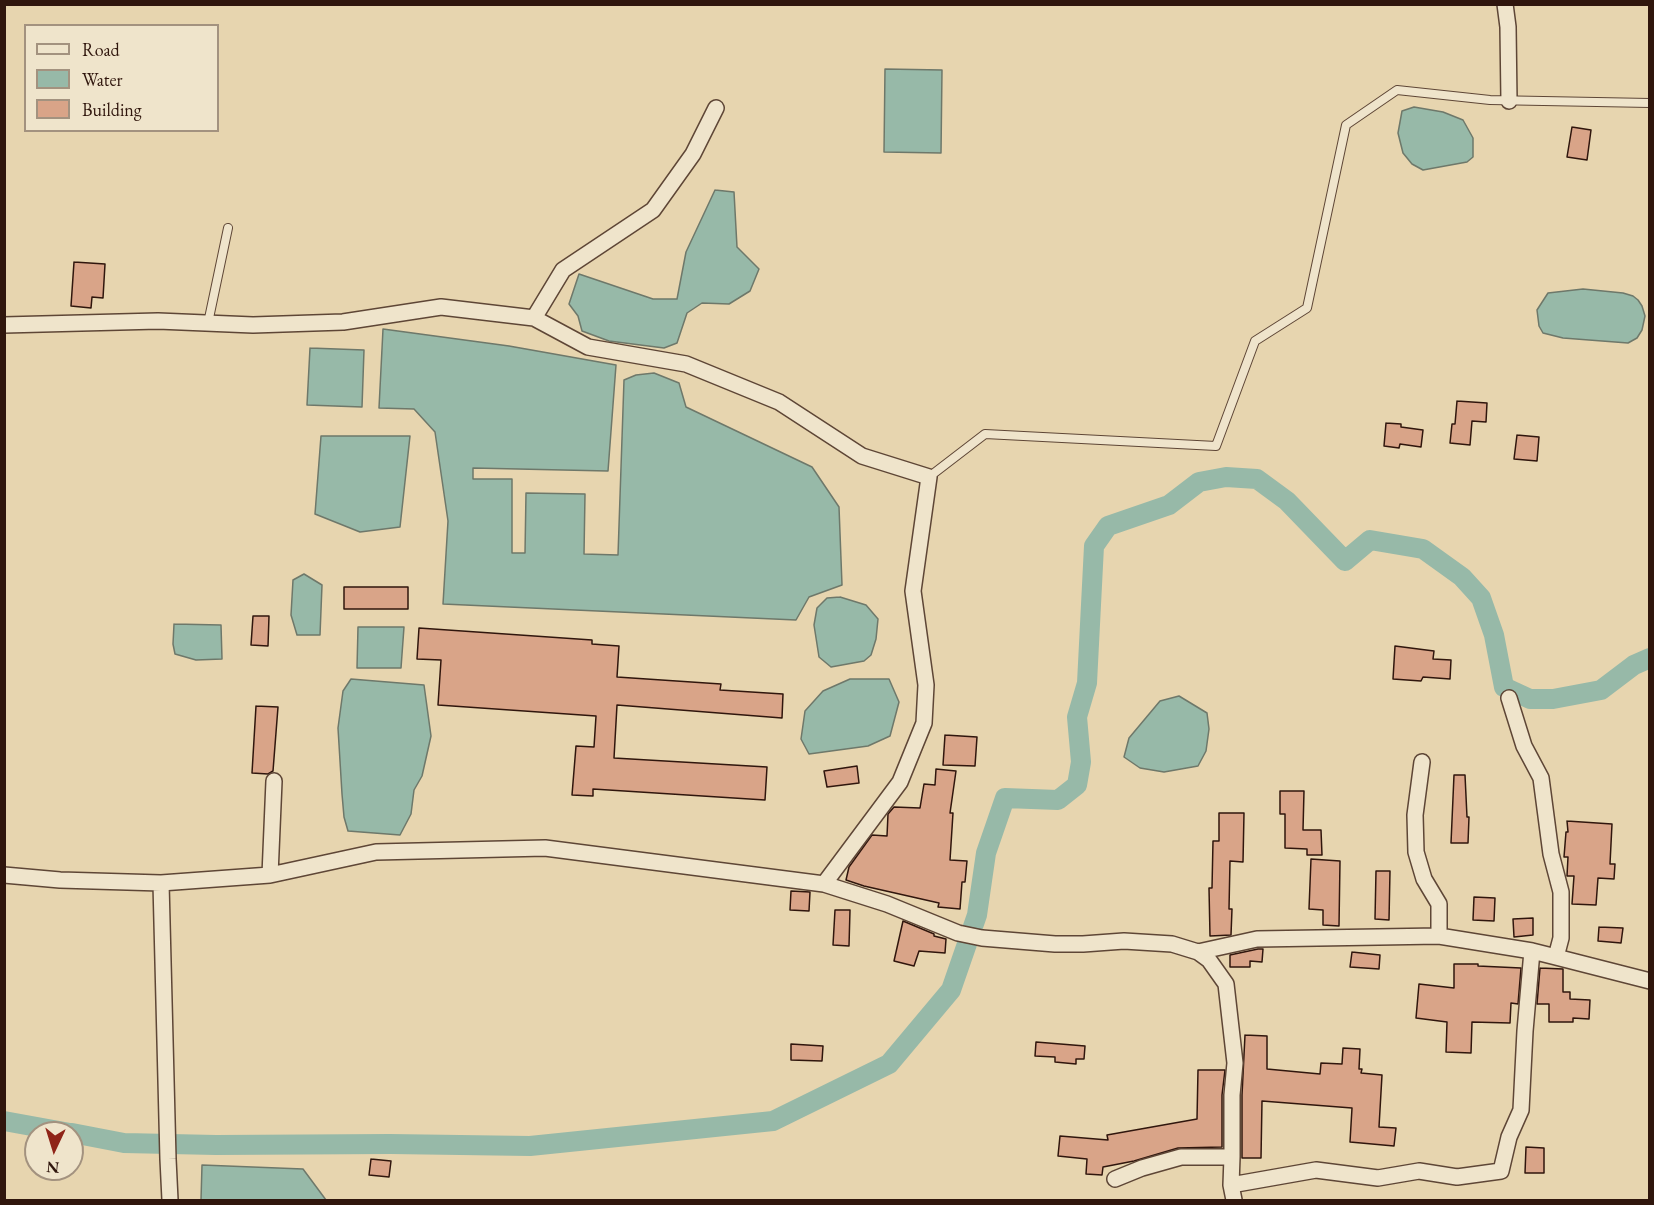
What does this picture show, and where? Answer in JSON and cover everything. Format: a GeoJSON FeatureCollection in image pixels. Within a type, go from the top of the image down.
{"type":"FeatureCollection","features":[{"type":"Feature","properties":{"kind":"street"},"geometry":{"type":"LineString","coordinates":[[1505,4],[1508,27],[1509,101]]}},
{"type":"Feature","properties":{"kind":"street"},"geometry":{"type":"LineString","coordinates":[[534,318],[563,270],[653,210],[693,153],[716,108]]}},
{"type":"Feature","properties":{"kind":"street"},"geometry":{"type":"LineString","coordinates":[[4,325],[158,321],[253,325],[343,322],[441,307],[534,318],[588,347],[686,364],[779,402],[862,456],[929,477],[913,591],[926,685],[924,723],[900,782],[824,884]]}},
{"type":"Feature","properties":{"kind":"street"},"geometry":{"type":"LineString","coordinates":[[1509,698],[1524,746],[1541,778],[1551,854],[1561,892],[1561,938],[1556,957]]}},
{"type":"Feature","properties":{"kind":"street"},"geometry":{"type":"LineString","coordinates":[[1422,762],[1415,815],[1416,852],[1424,879],[1439,904],[1439,936]]}},
{"type":"Feature","properties":{"kind":"street"},"geometry":{"type":"LineString","coordinates":[[270,875],[274,781]]}},
{"type":"Feature","properties":{"kind":"street"},"geometry":{"type":"LineString","coordinates":[[4,875],[60,880],[161,883],[270,875],[376,852],[546,848],[824,884],[888,904],[958,933],[982,938],[1055,944],[1124,941],[1172,944],[1198,952],[1209,960],[1226,984],[1235,1063],[1232,1095],[1232,1193],[1316,1170],[1378,1178],[1419,1171],[1457,1177],[1501,1171],[1509,1137],[1521,1110],[1532,951]]}},
{"type":"Feature","properties":{"kind":"street"},"geometry":{"type":"LineString","coordinates":[[161,883],[170,1200]]}},
{"type":"Feature","properties":{"kind":"street"},"geometry":{"type":"LineString","coordinates":[[1198,952],[1257,939],[1439,936],[1532,951],[1650,981]]}},
{"type":"Feature","properties":{"kind":"street"},"geometry":{"type":"LineString","coordinates":[[1115,1179],[1142,1168],[1181,1157],[1232,1157]]}},
{"type":"Feature","properties":{"kind":"lane"},"geometry":{"type":"LineString","coordinates":[[929,477],[985,434],[1216,446],[1255,341],[1307,308],[1346,125],[1397,90],[1509,101],[1650,103]]}},
{"type":"Feature","properties":{"kind":"lane"},"geometry":{"type":"LineString","coordinates":[[208,322],[228,228]]}},
{"type":"Feature","properties":{"kind":"water"},"geometry":{"type":"Polygon","coordinates":[[[885,69],[942,70],[941,153],[884,152],[885,69]]]}},
{"type":"Feature","properties":{"kind":"water"},"geometry":{"type":"Polygon","coordinates":[[[1414,107],[1443,112],[1463,120],[1473,138],[1473,157],[1467,162],[1423,170],[1412,164],[1403,153],[1398,133],[1402,111],[1414,107]]]}},
{"type":"Feature","properties":{"kind":"water"},"geometry":{"type":"Polygon","coordinates":[[[715,190],[734,192],[737,247],[759,269],[750,291],[729,304],[702,303],[687,313],[677,343],[664,348],[609,341],[582,331],[578,316],[569,304],[579,274],[653,299],[677,299],[686,252],[715,190]]]}},
{"type":"Feature","properties":{"kind":"water"},"geometry":{"type":"Polygon","coordinates":[[[1583,289],[1623,293],[1638,300],[1645,316],[1642,330],[1637,338],[1628,343],[1563,338],[1543,333],[1539,326],[1537,310],[1548,293],[1583,289]]]}},
{"type":"Feature","properties":{"kind":"water"},"geometry":{"type":"Polygon","coordinates":[[[383,329],[509,346],[616,365],[608,471],[473,468],[473,479],[512,479],[512,553],[525,553],[526,493],[585,494],[584,554],[618,555],[624,380],[636,375],[654,373],[679,383],[686,407],[812,467],[839,507],[842,585],[809,597],[796,620],[443,604],[448,521],[435,432],[414,409],[379,408],[383,329]]]}},
{"type":"Feature","properties":{"kind":"water"},"geometry":{"type":"Polygon","coordinates":[[[310,348],[364,350],[362,407],[307,405],[310,348]]]}},
{"type":"Feature","properties":{"kind":"water"},"geometry":{"type":"Polygon","coordinates":[[[321,436],[410,436],[400,527],[360,532],[315,514],[321,436]]]}},
{"type":"Feature","properties":{"kind":"water"},"geometry":{"type":"Polygon","coordinates":[[[304,574],[322,585],[320,635],[297,635],[291,615],[293,580],[304,574]]]}},
{"type":"Feature","properties":{"kind":"water"},"geometry":{"type":"Polygon","coordinates":[[[840,597],[866,605],[878,619],[876,639],[871,655],[864,661],[831,667],[819,657],[814,625],[817,608],[827,598],[840,597]]]}},
{"type":"Feature","properties":{"kind":"water"},"geometry":{"type":"Polygon","coordinates":[[[174,624],[221,625],[222,659],[196,660],[175,654],[174,624]]]}},
{"type":"Feature","properties":{"kind":"water"},"geometry":{"type":"Polygon","coordinates":[[[358,627],[404,627],[401,668],[357,668],[358,627]]]}},
{"type":"Feature","properties":{"kind":"water"},"geometry":{"type":"Polygon","coordinates":[[[351,679],[424,685],[431,736],[422,776],[414,790],[411,814],[400,835],[348,831],[344,817],[338,728],[343,691],[351,679]]]}},
{"type":"Feature","properties":{"kind":"water"},"geometry":{"type":"Polygon","coordinates":[[[850,679],[889,679],[899,702],[890,736],[868,746],[809,754],[801,739],[805,711],[823,691],[850,679]]]}},
{"type":"Feature","properties":{"kind":"water"},"geometry":{"type":"Polygon","coordinates":[[[1179,696],[1207,713],[1209,729],[1206,751],[1198,766],[1164,772],[1140,768],[1124,757],[1129,738],[1160,701],[1179,696]]]}},
{"type":"Feature","properties":{"kind":"water"},"geometry":{"type":"Polygon","coordinates":[[[202,1165],[303,1169],[326,1200],[201,1200],[202,1165]]]}},
{"type":"Feature","properties":{"kind":"building"},"geometry":{"type":"Polygon","coordinates":[[[1572,127],[1591,130],[1587,160],[1567,157],[1572,127]]]}},
{"type":"Feature","properties":{"kind":"building"},"geometry":{"type":"Polygon","coordinates":[[[74,262],[105,264],[103,298],[92,297],[91,308],[71,306],[74,262]]]}},
{"type":"Feature","properties":{"kind":"building"},"geometry":{"type":"Polygon","coordinates":[[[1457,401],[1487,403],[1486,422],[1472,421],[1470,445],[1450,443],[1452,424],[1455,424],[1457,401]]]}},
{"type":"Feature","properties":{"kind":"building"},"geometry":{"type":"Polygon","coordinates":[[[1386,423],[1401,424],[1401,427],[1423,430],[1421,447],[1400,444],[1399,448],[1384,446],[1386,423]]]}},
{"type":"Feature","properties":{"kind":"building"},"geometry":{"type":"Polygon","coordinates":[[[1517,435],[1539,437],[1537,461],[1514,459],[1517,435]]]}},
{"type":"Feature","properties":{"kind":"building"},"geometry":{"type":"Polygon","coordinates":[[[344,587],[408,587],[408,609],[344,609],[344,587]]]}},
{"type":"Feature","properties":{"kind":"building"},"geometry":{"type":"Polygon","coordinates":[[[253,616],[269,616],[268,646],[251,645],[253,616]]]}},
{"type":"Feature","properties":{"kind":"building"},"geometry":{"type":"Polygon","coordinates":[[[419,628],[592,640],[592,644],[619,646],[617,677],[721,684],[720,690],[783,694],[782,718],[617,705],[614,758],[767,767],[765,800],[593,789],[593,796],[572,795],[576,746],[594,747],[596,716],[438,705],[441,660],[417,659],[419,628]]]}},
{"type":"Feature","properties":{"kind":"building"},"geometry":{"type":"Polygon","coordinates":[[[1395,646],[1434,651],[1433,659],[1451,660],[1450,679],[1423,677],[1421,681],[1393,679],[1395,646]]]}},
{"type":"Feature","properties":{"kind":"building"},"geometry":{"type":"Polygon","coordinates":[[[256,706],[278,707],[273,771],[268,774],[252,773],[256,706]]]}},
{"type":"Feature","properties":{"kind":"building"},"geometry":{"type":"Polygon","coordinates":[[[945,735],[977,737],[975,766],[943,765],[945,735]]]}},
{"type":"Feature","properties":{"kind":"building"},"geometry":{"type":"Polygon","coordinates":[[[857,766],[859,783],[827,787],[824,771],[857,766]]]}},
{"type":"Feature","properties":{"kind":"building"},"geometry":{"type":"Polygon","coordinates":[[[936,769],[956,771],[950,813],[953,813],[950,860],[967,861],[965,882],[962,882],[960,909],[938,907],[939,903],[846,880],[849,867],[872,835],[887,836],[888,814],[894,807],[920,808],[924,784],[935,785],[936,769]]]}},
{"type":"Feature","properties":{"kind":"building"},"geometry":{"type":"Polygon","coordinates":[[[1454,775],[1465,775],[1467,817],[1469,817],[1468,843],[1451,843],[1454,775]]]}},
{"type":"Feature","properties":{"kind":"building"},"geometry":{"type":"Polygon","coordinates":[[[1280,791],[1304,791],[1303,830],[1321,830],[1322,855],[1307,855],[1307,849],[1285,848],[1285,814],[1280,814],[1280,791]]]}},
{"type":"Feature","properties":{"kind":"building"},"geometry":{"type":"Polygon","coordinates":[[[1219,813],[1244,813],[1243,862],[1230,861],[1231,935],[1210,936],[1209,888],[1212,888],[1213,841],[1219,841],[1219,813]]]}},
{"type":"Feature","properties":{"kind":"building"},"geometry":{"type":"Polygon","coordinates":[[[1567,821],[1612,824],[1610,864],[1615,864],[1614,879],[1598,878],[1596,905],[1572,904],[1574,876],[1567,876],[1568,857],[1564,857],[1566,832],[1568,832],[1567,821]]]}},
{"type":"Feature","properties":{"kind":"building"},"geometry":{"type":"Polygon","coordinates":[[[1311,859],[1340,861],[1339,926],[1323,925],[1323,910],[1309,909],[1311,859]]]}},
{"type":"Feature","properties":{"kind":"building"},"geometry":{"type":"Polygon","coordinates":[[[1376,871],[1390,871],[1389,920],[1375,919],[1376,871]]]}},
{"type":"Feature","properties":{"kind":"building"},"geometry":{"type":"Polygon","coordinates":[[[791,891],[810,892],[809,911],[790,910],[791,891]]]}},
{"type":"Feature","properties":{"kind":"building"},"geometry":{"type":"Polygon","coordinates":[[[1474,897],[1495,898],[1494,921],[1473,920],[1474,897]]]}},
{"type":"Feature","properties":{"kind":"building"},"geometry":{"type":"Polygon","coordinates":[[[835,910],[850,910],[849,946],[833,945],[835,910]]]}},
{"type":"Feature","properties":{"kind":"building"},"geometry":{"type":"Polygon","coordinates":[[[1533,918],[1533,935],[1514,937],[1513,919],[1533,918]]]}},
{"type":"Feature","properties":{"kind":"building"},"geometry":{"type":"Polygon","coordinates":[[[903,921],[934,934],[934,936],[946,939],[945,953],[919,951],[914,966],[894,961],[903,921]]]}},
{"type":"Feature","properties":{"kind":"building"},"geometry":{"type":"Polygon","coordinates":[[[1599,927],[1623,928],[1621,943],[1598,941],[1599,927]]]}},
{"type":"Feature","properties":{"kind":"building"},"geometry":{"type":"Polygon","coordinates":[[[1263,949],[1262,962],[1250,961],[1250,967],[1230,967],[1230,955],[1263,949]]]}},
{"type":"Feature","properties":{"kind":"building"},"geometry":{"type":"Polygon","coordinates":[[[1352,952],[1380,955],[1379,969],[1350,967],[1352,952]]]}},
{"type":"Feature","properties":{"kind":"building"},"geometry":{"type":"Polygon","coordinates":[[[1454,964],[1521,968],[1518,1004],[1511,1003],[1510,1023],[1472,1022],[1471,1053],[1446,1052],[1447,1022],[1416,1018],[1419,984],[1454,988],[1454,964]]]}},
{"type":"Feature","properties":{"kind":"building"},"geometry":{"type":"Polygon","coordinates":[[[1540,968],[1563,969],[1563,992],[1570,992],[1570,999],[1590,1000],[1589,1019],[1573,1018],[1573,1022],[1549,1022],[1549,1004],[1537,1004],[1540,968]]]}},
{"type":"Feature","properties":{"kind":"building"},"geometry":{"type":"Polygon","coordinates":[[[1245,1035],[1267,1036],[1267,1069],[1320,1074],[1321,1063],[1342,1064],[1343,1048],[1360,1049],[1359,1069],[1362,1069],[1361,1073],[1382,1075],[1379,1127],[1396,1128],[1394,1146],[1350,1142],[1352,1108],[1262,1101],[1261,1158],[1242,1158],[1245,1035]]]}},
{"type":"Feature","properties":{"kind":"building"},"geometry":{"type":"Polygon","coordinates":[[[1036,1042],[1085,1046],[1084,1059],[1076,1059],[1076,1064],[1055,1062],[1055,1057],[1035,1056],[1036,1042]]]}},
{"type":"Feature","properties":{"kind":"building"},"geometry":{"type":"Polygon","coordinates":[[[791,1044],[823,1046],[822,1061],[791,1060],[791,1044]]]}},
{"type":"Feature","properties":{"kind":"building"},"geometry":{"type":"Polygon","coordinates":[[[1198,1070],[1225,1070],[1222,1095],[1222,1147],[1178,1148],[1103,1167],[1102,1175],[1086,1174],[1087,1159],[1058,1156],[1060,1136],[1108,1140],[1107,1135],[1197,1119],[1198,1070]]]}},
{"type":"Feature","properties":{"kind":"building"},"geometry":{"type":"Polygon","coordinates":[[[1526,1147],[1544,1148],[1544,1173],[1525,1173],[1526,1147]]]}},
{"type":"Feature","properties":{"kind":"building"},"geometry":{"type":"Polygon","coordinates":[[[371,1159],[391,1161],[389,1177],[369,1175],[371,1159]]]}},
{"type":"Feature","properties":{"kind":"waterway"},"geometry":{"type":"LineString","coordinates":[[84,1135],[124,1143],[530,1146],[773,1121],[889,1064],[951,990],[977,915],[986,853],[1005,798],[1058,800],[1077,785],[1081,762],[1077,717],[1087,683],[1094,546],[1108,526],[1169,505],[1199,482],[1226,477],[1257,479],[1287,501],[1345,561],[1370,540],[1423,549],[1462,577],[1481,598],[1494,635],[1504,687],[1530,699],[1553,699],[1601,690],[1634,665],[1650,658]]}},
{"type":"Feature","properties":{"kind":"waterway"},"geometry":{"type":"LineString","coordinates":[[4,1121],[24,1125]]}}]}
